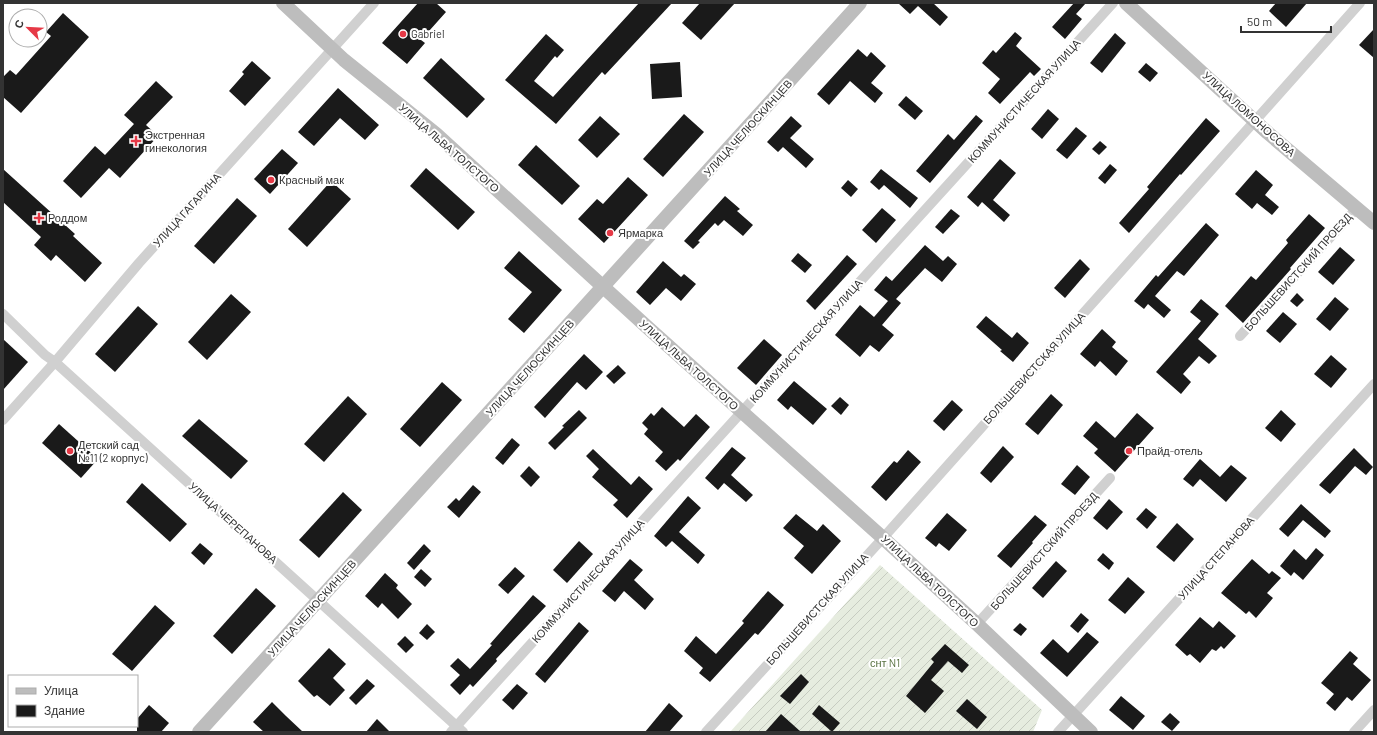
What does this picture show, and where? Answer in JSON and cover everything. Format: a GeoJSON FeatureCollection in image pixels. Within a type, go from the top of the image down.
{"type":"FeatureCollection","features":[{"type":"Feature","properties":{"kind":"street","name":"УЛИЦА ЛЬВА ТОЛСТОГО"},"geometry":{"type":"LineString","coordinates":[[283,3],[344,60],[436,134],[883,538],[977,624],[1091,732]]}},
{"type":"Feature","properties":{"kind":"street","name":"УЛИЦА ГАГАРИНА"},"geometry":{"type":"LineString","coordinates":[[3,420],[56,362],[139,263],[374,3]]}},
{"type":"Feature","properties":{"kind":"street","name":"УЛИЦА ЧЕЛЮСКИНЦЕВ"},"geometry":{"type":"LineString","coordinates":[[199,732],[860,3]]}},
{"type":"Feature","properties":{"kind":"street","name":"КОММУНИСТИЧЕСКАЯ УЛИЦА"},"geometry":{"type":"LineString","coordinates":[[457,730],[742,412],[1113,3]]}},
{"type":"Feature","properties":{"kind":"street","name":"УЛИЦА ЛОМОНОСОВА"},"geometry":{"type":"LineString","coordinates":[[1126,3],[1254,120],[1374,223]]}},
{"type":"Feature","properties":{"kind":"street","name":"БОЛЬШЕВИСТСКАЯ УЛИЦА"},"geometry":{"type":"LineString","coordinates":[[706,732],[883,538],[1254,120],[1360,3]]}},
{"type":"Feature","properties":{"kind":"street","name":"БОЛЬШЕВИСТСКИЙ ПРОЕЗД"},"geometry":{"type":"LineString","coordinates":[[1240,336],[1357,208]]}},
{"type":"Feature","properties":{"kind":"street","name":"УЛИЦА ЧЕРЕПАНОВА"},"geometry":{"type":"LineString","coordinates":[[3,314],[45,355],[56,362],[319,601],[457,730]]}},
{"type":"Feature","properties":{"kind":"street","name":"УЛИЦА СТЕПАНОВА"},"geometry":{"type":"LineString","coordinates":[[1058,732],[1374,384]]}},
{"type":"Feature","properties":{"kind":"street","name":"БОЛЬШЕВИСТСКИЙ ПРОЕЗД"},"geometry":{"type":"LineString","coordinates":[[977,624],[1110,478]]}},
{"type":"Feature","properties":{"kind":"street"},"geometry":{"type":"LineString","coordinates":[[1354,732],[1374,710]]}},
{"type":"Feature","properties":{"kind":"green space","name":"снт N1"},"geometry":{"type":"Polygon","coordinates":[[[880,565],[1042,710],[1033,732],[730,732],[880,565]]]}},
{"type":"Feature","properties":{"kind":"building"},"geometry":{"type":"Polygon","coordinates":[[[418,3],[436,3],[446,12],[421,40],[425,43],[407,64],[382,43],[418,3]]]}},
{"type":"Feature","properties":{"kind":"building"},"geometry":{"type":"Polygon","coordinates":[[[639,3],[672,3],[605,75],[602,72],[556,124],[505,80],[546,34],[564,50],[557,58],[555,56],[534,81],[553,97],[639,3]]]}},
{"type":"Feature","properties":{"kind":"building"},"geometry":{"type":"Polygon","coordinates":[[[700,3],[735,3],[701,40],[682,23],[700,3]]]}},
{"type":"Feature","properties":{"kind":"building"},"geometry":{"type":"Polygon","coordinates":[[[898,3],[933,3],[948,17],[940,26],[918,6],[910,14],[898,3]]]}},
{"type":"Feature","properties":{"kind":"building"},"geometry":{"type":"Polygon","coordinates":[[[1074,3],[1086,3],[1076,14],[1082,19],[1065,39],[1052,27],[1074,3]]]}},
{"type":"Feature","properties":{"kind":"building"},"geometry":{"type":"Polygon","coordinates":[[[1276,3],[1307,3],[1286,27],[1269,11],[1276,3]]]}},
{"type":"Feature","properties":{"kind":"building"},"geometry":{"type":"Polygon","coordinates":[[[63,13],[89,37],[21,113],[3,97],[3,77],[10,70],[16,75],[40,48],[48,48],[48,39],[51,36],[48,34],[48,30],[63,13]]]}},
{"type":"Feature","properties":{"kind":"building"},"geometry":{"type":"Polygon","coordinates":[[[1374,29],[1374,58],[1359,45],[1374,29]]]}},
{"type":"Feature","properties":{"kind":"building"},"geometry":{"type":"Polygon","coordinates":[[[1015,32],[1022,38],[1016,46],[1041,69],[1034,76],[1030,72],[1000,104],[988,93],[1000,79],[982,63],[993,50],[996,53],[1015,32]]]}},
{"type":"Feature","properties":{"kind":"building"},"geometry":{"type":"Polygon","coordinates":[[[1115,33],[1126,43],[1102,73],[1090,63],[1115,33]]]}},
{"type":"Feature","properties":{"kind":"building"},"geometry":{"type":"Polygon","coordinates":[[[858,49],[867,57],[871,52],[886,66],[871,83],[883,93],[875,103],[850,81],[829,105],[817,94],[858,49]]]}},
{"type":"Feature","properties":{"kind":"building"},"geometry":{"type":"Polygon","coordinates":[[[441,58],[485,99],[467,118],[423,78],[441,58]]]}},
{"type":"Feature","properties":{"kind":"building"},"geometry":{"type":"Polygon","coordinates":[[[252,61],[271,78],[245,106],[229,91],[244,74],[242,72],[252,61]]]}},
{"type":"Feature","properties":{"kind":"building"},"geometry":{"type":"Polygon","coordinates":[[[680,62],[682,97],[652,99],[650,64],[680,62]]]}},
{"type":"Feature","properties":{"kind":"building"},"geometry":{"type":"Polygon","coordinates":[[[1146,63],[1158,73],[1150,82],[1138,72],[1146,63]]]}},
{"type":"Feature","properties":{"kind":"building","name":"Экстренная гинекология"},"geometry":{"type":"Polygon","coordinates":[[[156,81],[173,97],[146,125],[158,136],[120,178],[109,168],[81,198],[63,181],[95,146],[105,155],[134,124],[124,115],[156,81]]]}},
{"type":"Feature","properties":{"kind":"building"},"geometry":{"type":"Polygon","coordinates":[[[338,88],[379,125],[365,140],[340,118],[314,146],[298,132],[338,88]]]}},
{"type":"Feature","properties":{"kind":"building"},"geometry":{"type":"Polygon","coordinates":[[[906,96],[923,111],[915,120],[898,105],[906,96]]]}},
{"type":"Feature","properties":{"kind":"building"},"geometry":{"type":"Polygon","coordinates":[[[1048,109],[1059,119],[1042,139],[1031,129],[1048,109]]]}},
{"type":"Feature","properties":{"kind":"building"},"geometry":{"type":"Polygon","coordinates":[[[684,114],[704,132],[663,177],[643,159],[684,114]]]}},
{"type":"Feature","properties":{"kind":"building"},"geometry":{"type":"Polygon","coordinates":[[[976,115],[983,121],[930,183],[916,171],[948,134],[954,140],[976,115]]]}},
{"type":"Feature","properties":{"kind":"building"},"geometry":{"type":"Polygon","coordinates":[[[600,116],[620,134],[597,158],[578,140],[600,116]]]}},
{"type":"Feature","properties":{"kind":"building"},"geometry":{"type":"Polygon","coordinates":[[[791,116],[802,126],[790,138],[814,159],[806,168],[783,147],[778,152],[767,142],[791,116]]]}},
{"type":"Feature","properties":{"kind":"building"},"geometry":{"type":"Polygon","coordinates":[[[1206,118],[1220,131],[1181,175],[1180,174],[1129,233],[1119,223],[1149,189],[1147,187],[1206,118]]]}},
{"type":"Feature","properties":{"kind":"building"},"geometry":{"type":"Polygon","coordinates":[[[1076,127],[1087,136],[1067,159],[1056,150],[1076,127]]]}},
{"type":"Feature","properties":{"kind":"building"},"geometry":{"type":"Polygon","coordinates":[[[1100,141],[1107,147],[1099,155],[1092,149],[1100,141]]]}},
{"type":"Feature","properties":{"kind":"building"},"geometry":{"type":"Polygon","coordinates":[[[536,145],[580,186],[562,205],[518,165],[536,145]]]}},
{"type":"Feature","properties":{"kind":"building"},"geometry":{"type":"Polygon","coordinates":[[[282,149],[298,163],[270,194],[254,179],[282,149]]]}},
{"type":"Feature","properties":{"kind":"building"},"geometry":{"type":"Polygon","coordinates":[[[1000,159],[1016,173],[993,200],[1010,215],[1004,222],[982,202],[978,207],[967,197],[1000,159]]]}},
{"type":"Feature","properties":{"kind":"building"},"geometry":{"type":"Polygon","coordinates":[[[1110,164],[1117,170],[1105,184],[1098,178],[1110,164]]]}},
{"type":"Feature","properties":{"kind":"building"},"geometry":{"type":"Polygon","coordinates":[[[426,168],[475,212],[458,230],[410,186],[426,168]]]}},
{"type":"Feature","properties":{"kind":"building","name":"Роддом"},"geometry":{"type":"Polygon","coordinates":[[[3,169],[75,234],[73,236],[102,263],[85,282],[56,255],[51,261],[34,245],[41,237],[3,202],[3,169]]]}},
{"type":"Feature","properties":{"kind":"building"},"geometry":{"type":"Polygon","coordinates":[[[881,169],[918,198],[910,208],[884,185],[879,190],[870,182],[881,169]]]}},
{"type":"Feature","properties":{"kind":"building"},"geometry":{"type":"Polygon","coordinates":[[[1256,170],[1273,185],[1265,195],[1279,207],[1272,215],[1257,203],[1252,209],[1235,194],[1256,170]]]}},
{"type":"Feature","properties":{"kind":"building"},"geometry":{"type":"Polygon","coordinates":[[[628,177],[648,195],[604,243],[578,219],[597,199],[603,204],[628,177]]]}},
{"type":"Feature","properties":{"kind":"building"},"geometry":{"type":"Polygon","coordinates":[[[848,180],[858,189],[851,197],[841,188],[848,180]]]}},
{"type":"Feature","properties":{"kind":"building"},"geometry":{"type":"Polygon","coordinates":[[[331,181],[351,199],[307,247],[288,229],[331,181]]]}},
{"type":"Feature","properties":{"kind":"building"},"geometry":{"type":"Polygon","coordinates":[[[725,196],[740,209],[737,211],[753,225],[743,236],[724,220],[718,226],[715,223],[698,241],[700,242],[693,249],[684,241],[725,196]]]}},
{"type":"Feature","properties":{"kind":"building"},"geometry":{"type":"Polygon","coordinates":[[[237,198],[257,216],[214,264],[194,246],[237,198]]]}},
{"type":"Feature","properties":{"kind":"building"},"geometry":{"type":"Polygon","coordinates":[[[882,208],[896,220],[876,243],[862,230],[882,208]]]}},
{"type":"Feature","properties":{"kind":"building"},"geometry":{"type":"Polygon","coordinates":[[[951,209],[960,216],[943,234],[935,227],[951,209]]]}},
{"type":"Feature","properties":{"kind":"building"},"geometry":{"type":"Polygon","coordinates":[[[1309,214],[1325,228],[1243,323],[1225,306],[1251,276],[1256,280],[1288,243],[1286,240],[1309,214]]]}},
{"type":"Feature","properties":{"kind":"building"},"geometry":{"type":"Polygon","coordinates":[[[1206,223],[1219,235],[1184,276],[1177,271],[1155,296],[1171,310],[1164,318],[1148,304],[1144,309],[1134,301],[1156,275],[1158,277],[1206,223]]]}},
{"type":"Feature","properties":{"kind":"building"},"geometry":{"type":"Polygon","coordinates":[[[925,245],[943,261],[948,256],[957,264],[942,282],[925,268],[896,299],[901,303],[882,325],[894,335],[879,352],[870,345],[860,357],[835,335],[860,305],[874,317],[888,301],[874,290],[886,276],[892,281],[925,245]]]}},
{"type":"Feature","properties":{"kind":"building"},"geometry":{"type":"Polygon","coordinates":[[[1340,247],[1355,260],[1333,285],[1318,272],[1340,247]]]}},
{"type":"Feature","properties":{"kind":"building"},"geometry":{"type":"Polygon","coordinates":[[[519,251],[562,290],[524,333],[508,319],[532,292],[504,268],[519,251]]]}},
{"type":"Feature","properties":{"kind":"building"},"geometry":{"type":"Polygon","coordinates":[[[798,253],[812,265],[805,273],[791,261],[798,253]]]}},
{"type":"Feature","properties":{"kind":"building"},"geometry":{"type":"Polygon","coordinates":[[[847,255],[857,264],[815,310],[806,301],[847,255]]]}},
{"type":"Feature","properties":{"kind":"building"},"geometry":{"type":"Polygon","coordinates":[[[1080,259],[1090,269],[1065,298],[1054,288],[1080,259]]]}},
{"type":"Feature","properties":{"kind":"building"},"geometry":{"type":"Polygon","coordinates":[[[663,261],[681,277],[684,274],[696,284],[681,301],[666,288],[650,305],[636,292],[663,261]]]}},
{"type":"Feature","properties":{"kind":"building"},"geometry":{"type":"Polygon","coordinates":[[[1297,293],[1304,300],[1297,307],[1290,301],[1297,293]]]}},
{"type":"Feature","properties":{"kind":"building"},"geometry":{"type":"Polygon","coordinates":[[[231,294],[251,312],[207,360],[188,342],[231,294]]]}},
{"type":"Feature","properties":{"kind":"building"},"geometry":{"type":"Polygon","coordinates":[[[1335,297],[1349,309],[1330,331],[1316,319],[1335,297]]]}},
{"type":"Feature","properties":{"kind":"building"},"geometry":{"type":"Polygon","coordinates":[[[1201,299],[1219,314],[1198,339],[1217,356],[1209,364],[1199,356],[1183,374],[1191,382],[1181,394],[1156,372],[1201,321],[1190,312],[1201,299]]]}},
{"type":"Feature","properties":{"kind":"building"},"geometry":{"type":"Polygon","coordinates":[[[138,306],[158,324],[115,372],[95,354],[138,306]]]}},
{"type":"Feature","properties":{"kind":"building"},"geometry":{"type":"Polygon","coordinates":[[[1283,312],[1297,324],[1280,343],[1266,331],[1283,312]]]}},
{"type":"Feature","properties":{"kind":"building"},"geometry":{"type":"Polygon","coordinates":[[[986,316],[1012,338],[1017,332],[1029,343],[1013,362],[976,327],[986,316]]]}},
{"type":"Feature","properties":{"kind":"building"},"geometry":{"type":"Polygon","coordinates":[[[1102,329],[1116,342],[1112,347],[1128,361],[1116,376],[1100,361],[1095,367],[1080,354],[1102,329]]]}},
{"type":"Feature","properties":{"kind":"building"},"geometry":{"type":"Polygon","coordinates":[[[3,339],[28,362],[3,390],[3,339]]]}},
{"type":"Feature","properties":{"kind":"building"},"geometry":{"type":"Polygon","coordinates":[[[764,339],[782,355],[756,385],[737,368],[764,339]]]}},
{"type":"Feature","properties":{"kind":"building"},"geometry":{"type":"Polygon","coordinates":[[[584,354],[603,372],[586,390],[577,382],[545,418],[534,407],[584,354]]]}},
{"type":"Feature","properties":{"kind":"building"},"geometry":{"type":"Polygon","coordinates":[[[1331,355],[1347,369],[1331,388],[1314,374],[1331,355]]]}},
{"type":"Feature","properties":{"kind":"building"},"geometry":{"type":"Polygon","coordinates":[[[618,365],[626,373],[614,384],[606,376],[618,365]]]}},
{"type":"Feature","properties":{"kind":"building"},"geometry":{"type":"Polygon","coordinates":[[[794,381],[827,409],[813,425],[791,406],[788,410],[777,400],[794,381]]]}},
{"type":"Feature","properties":{"kind":"building"},"geometry":{"type":"Polygon","coordinates":[[[442,382],[462,400],[420,447],[400,429],[442,382]]]}},
{"type":"Feature","properties":{"kind":"building"},"geometry":{"type":"Polygon","coordinates":[[[1051,394],[1063,405],[1038,435],[1025,424],[1051,394]]]}},
{"type":"Feature","properties":{"kind":"building"},"geometry":{"type":"Polygon","coordinates":[[[348,396],[367,414],[324,462],[304,444],[348,396]]]}},
{"type":"Feature","properties":{"kind":"building"},"geometry":{"type":"Polygon","coordinates":[[[840,397],[849,405],[841,415],[831,406],[840,397]]]}},
{"type":"Feature","properties":{"kind":"building"},"geometry":{"type":"Polygon","coordinates":[[[952,400],[963,410],[944,431],[933,421],[952,400]]]}},
{"type":"Feature","properties":{"kind":"building"},"geometry":{"type":"Polygon","coordinates":[[[662,407],[684,427],[696,414],[710,427],[680,461],[678,459],[666,471],[655,461],[663,452],[644,434],[648,429],[642,423],[651,413],[654,416],[662,407]]]}},
{"type":"Feature","properties":{"kind":"building"},"geometry":{"type":"Polygon","coordinates":[[[579,410],[587,418],[555,450],[548,443],[564,427],[562,426],[579,410]]]}},
{"type":"Feature","properties":{"kind":"building"},"geometry":{"type":"Polygon","coordinates":[[[1281,410],[1296,424],[1281,442],[1265,428],[1281,410]]]}},
{"type":"Feature","properties":{"kind":"building"},"geometry":{"type":"Polygon","coordinates":[[[1137,413],[1154,428],[1115,472],[1094,453],[1098,449],[1083,436],[1096,421],[1115,438],[1137,413]]]}},
{"type":"Feature","properties":{"kind":"building"},"geometry":{"type":"Polygon","coordinates":[[[199,419],[248,461],[231,479],[182,436],[199,419]]]}},
{"type":"Feature","properties":{"kind":"building","name":"Детский сад №11 (2 корпус)"},"geometry":{"type":"Polygon","coordinates":[[[59,424],[98,459],[81,478],[42,443],[59,424]]]}},
{"type":"Feature","properties":{"kind":"building"},"geometry":{"type":"Polygon","coordinates":[[[512,438],[520,445],[503,465],[495,458],[512,438]]]}},
{"type":"Feature","properties":{"kind":"building"},"geometry":{"type":"Polygon","coordinates":[[[1003,446],[1014,457],[991,483],[980,473],[1003,446]]]}},
{"type":"Feature","properties":{"kind":"building"},"geometry":{"type":"Polygon","coordinates":[[[732,447],[746,458],[731,475],[753,495],[746,502],[724,483],[718,490],[705,478],[732,447]]]}},
{"type":"Feature","properties":{"kind":"building"},"geometry":{"type":"Polygon","coordinates":[[[1354,448],[1373,467],[1366,475],[1355,466],[1330,494],[1319,485],[1354,448]]]}},
{"type":"Feature","properties":{"kind":"building"},"geometry":{"type":"Polygon","coordinates":[[[593,449],[631,485],[639,476],[653,489],[627,518],[613,505],[618,500],[592,477],[599,469],[586,456],[593,449]]]}},
{"type":"Feature","properties":{"kind":"building"},"geometry":{"type":"Polygon","coordinates":[[[908,450],[921,462],[886,501],[871,487],[894,461],[897,463],[908,450]]]}},
{"type":"Feature","properties":{"kind":"building"},"geometry":{"type":"Polygon","coordinates":[[[1200,459],[1220,477],[1231,465],[1247,478],[1226,502],[1200,479],[1193,487],[1183,479],[1200,459]]]}},
{"type":"Feature","properties":{"kind":"building"},"geometry":{"type":"Polygon","coordinates":[[[1077,465],[1090,477],[1075,495],[1061,484],[1077,465]]]}},
{"type":"Feature","properties":{"kind":"building"},"geometry":{"type":"Polygon","coordinates":[[[529,466],[540,477],[531,487],[520,476],[529,466]]]}},
{"type":"Feature","properties":{"kind":"building"},"geometry":{"type":"Polygon","coordinates":[[[142,483],[187,524],[170,542],[126,502],[142,483]]]}},
{"type":"Feature","properties":{"kind":"building"},"geometry":{"type":"Polygon","coordinates":[[[473,485],[481,492],[459,518],[447,507],[456,498],[459,501],[473,485]]]}},
{"type":"Feature","properties":{"kind":"building"},"geometry":{"type":"Polygon","coordinates":[[[343,492],[362,510],[319,558],[299,540],[343,492]]]}},
{"type":"Feature","properties":{"kind":"building"},"geometry":{"type":"Polygon","coordinates":[[[688,496],[701,508],[679,532],[705,555],[698,564],[672,541],[666,547],[654,536],[688,496]]]}},
{"type":"Feature","properties":{"kind":"building"},"geometry":{"type":"Polygon","coordinates":[[[1109,499],[1123,512],[1107,530],[1093,518],[1109,499]]]}},
{"type":"Feature","properties":{"kind":"building"},"geometry":{"type":"Polygon","coordinates":[[[1301,504],[1331,531],[1325,538],[1303,520],[1288,537],[1279,529],[1301,504]]]}},
{"type":"Feature","properties":{"kind":"building"},"geometry":{"type":"Polygon","coordinates":[[[1146,508],[1157,517],[1147,529],[1136,519],[1146,508]]]}},
{"type":"Feature","properties":{"kind":"building"},"geometry":{"type":"Polygon","coordinates":[[[947,513],[967,530],[949,551],[939,543],[936,547],[925,538],[947,513]]]}},
{"type":"Feature","properties":{"kind":"building"},"geometry":{"type":"Polygon","coordinates":[[[796,514],[817,531],[823,524],[841,541],[812,574],[794,558],[804,546],[783,528],[796,514]]]}},
{"type":"Feature","properties":{"kind":"building"},"geometry":{"type":"Polygon","coordinates":[[[1035,515],[1047,525],[1011,568],[997,556],[1035,515]]]}},
{"type":"Feature","properties":{"kind":"building"},"geometry":{"type":"Polygon","coordinates":[[[1177,523],[1194,539],[1174,562],[1156,547],[1177,523]]]}},
{"type":"Feature","properties":{"kind":"building"},"geometry":{"type":"Polygon","coordinates":[[[579,541],[593,554],[567,583],[553,570],[579,541]]]}},
{"type":"Feature","properties":{"kind":"building"},"geometry":{"type":"Polygon","coordinates":[[[200,543],[213,554],[204,565],[191,553],[200,543]]]}},
{"type":"Feature","properties":{"kind":"building"},"geometry":{"type":"Polygon","coordinates":[[[424,544],[431,551],[414,570],[407,563],[424,544]]]}},
{"type":"Feature","properties":{"kind":"building"},"geometry":{"type":"Polygon","coordinates":[[[1316,548],[1324,555],[1303,580],[1294,572],[1291,576],[1280,566],[1294,549],[1306,560],[1316,548]]]}},
{"type":"Feature","properties":{"kind":"building"},"geometry":{"type":"Polygon","coordinates":[[[1103,553],[1114,563],[1109,570],[1097,560],[1103,553]]]}},
{"type":"Feature","properties":{"kind":"building"},"geometry":{"type":"Polygon","coordinates":[[[630,559],[643,570],[634,580],[654,599],[645,610],[624,591],[615,602],[602,591],[630,559]]]}},
{"type":"Feature","properties":{"kind":"building"},"geometry":{"type":"Polygon","coordinates":[[[1252,559],[1269,574],[1272,571],[1281,578],[1267,593],[1273,598],[1256,618],[1249,611],[1246,614],[1221,593],[1252,559]]]}},
{"type":"Feature","properties":{"kind":"building"},"geometry":{"type":"Polygon","coordinates":[[[1056,561],[1067,571],[1043,598],[1032,588],[1056,561]]]}},
{"type":"Feature","properties":{"kind":"building"},"geometry":{"type":"Polygon","coordinates":[[[515,567],[525,576],[508,594],[498,585],[515,567]]]}},
{"type":"Feature","properties":{"kind":"building"},"geometry":{"type":"Polygon","coordinates":[[[421,569],[432,579],[425,587],[414,577],[421,569]]]}},
{"type":"Feature","properties":{"kind":"building"},"geometry":{"type":"Polygon","coordinates":[[[385,573],[398,585],[396,588],[412,604],[398,619],[382,603],[378,608],[365,596],[385,573]]]}},
{"type":"Feature","properties":{"kind":"building"},"geometry":{"type":"Polygon","coordinates":[[[1128,577],[1145,592],[1125,614],[1108,600],[1128,577]]]}},
{"type":"Feature","properties":{"kind":"building"},"geometry":{"type":"Polygon","coordinates":[[[256,588],[276,606],[232,654],[213,636],[256,588]]]}},
{"type":"Feature","properties":{"kind":"building"},"geometry":{"type":"Polygon","coordinates":[[[768,591],[784,605],[758,635],[755,633],[710,682],[699,673],[703,668],[684,651],[696,636],[716,654],[744,623],[742,621],[768,591]]]}},
{"type":"Feature","properties":{"kind":"building"},"geometry":{"type":"Polygon","coordinates":[[[533,595],[546,606],[496,659],[497,661],[473,687],[470,684],[460,695],[450,685],[460,675],[450,666],[458,658],[470,669],[533,595]]]}},
{"type":"Feature","properties":{"kind":"building"},"geometry":{"type":"Polygon","coordinates":[[[155,605],[175,623],[132,671],[112,654],[155,605]]]}},
{"type":"Feature","properties":{"kind":"building"},"geometry":{"type":"Polygon","coordinates":[[[1081,613],[1089,620],[1078,633],[1070,626],[1081,613]]]}},
{"type":"Feature","properties":{"kind":"building"},"geometry":{"type":"Polygon","coordinates":[[[1200,617],[1213,628],[1219,621],[1236,636],[1224,649],[1221,646],[1216,651],[1212,649],[1200,663],[1190,654],[1187,656],[1175,645],[1200,617]]]}},
{"type":"Feature","properties":{"kind":"building"},"geometry":{"type":"Polygon","coordinates":[[[579,622],[589,631],[545,683],[535,674],[579,622]]]}},
{"type":"Feature","properties":{"kind":"building"},"geometry":{"type":"Polygon","coordinates":[[[1020,623],[1027,629],[1021,636],[1013,630],[1020,623]]]}},
{"type":"Feature","properties":{"kind":"building"},"geometry":{"type":"Polygon","coordinates":[[[427,624],[435,632],[427,640],[419,633],[427,624]]]}},
{"type":"Feature","properties":{"kind":"building"},"geometry":{"type":"Polygon","coordinates":[[[1087,632],[1099,642],[1067,677],[1040,653],[1053,639],[1068,653],[1087,632]]]}},
{"type":"Feature","properties":{"kind":"building"},"geometry":{"type":"Polygon","coordinates":[[[405,636],[414,645],[406,653],[397,644],[405,636]]]}},
{"type":"Feature","properties":{"kind":"building"},"geometry":{"type":"Polygon","coordinates":[[[945,644],[969,665],[962,673],[948,661],[931,680],[944,691],[925,713],[906,696],[934,662],[931,659],[945,644]]]}},
{"type":"Feature","properties":{"kind":"building"},"geometry":{"type":"Polygon","coordinates":[[[329,648],[346,664],[333,678],[345,690],[330,706],[317,695],[314,697],[298,681],[329,648]]]}},
{"type":"Feature","properties":{"kind":"building"},"geometry":{"type":"Polygon","coordinates":[[[1350,651],[1358,658],[1353,664],[1371,680],[1352,701],[1347,697],[1335,711],[1326,703],[1334,694],[1321,683],[1350,651]]]}},
{"type":"Feature","properties":{"kind":"building"},"geometry":{"type":"Polygon","coordinates":[[[801,674],[809,682],[790,704],[780,696],[801,674]]]}},
{"type":"Feature","properties":{"kind":"building"},"geometry":{"type":"Polygon","coordinates":[[[367,679],[375,686],[356,705],[349,698],[367,679]]]}},
{"type":"Feature","properties":{"kind":"building"},"geometry":{"type":"Polygon","coordinates":[[[517,684],[528,693],[513,710],[502,700],[517,684]]]}},
{"type":"Feature","properties":{"kind":"building"},"geometry":{"type":"Polygon","coordinates":[[[1121,696],[1145,716],[1133,730],[1109,710],[1121,696]]]}},
{"type":"Feature","properties":{"kind":"building"},"geometry":{"type":"Polygon","coordinates":[[[967,699],[987,717],[977,729],[956,711],[967,699]]]}},
{"type":"Feature","properties":{"kind":"building"},"geometry":{"type":"Polygon","coordinates":[[[272,702],[303,732],[264,732],[253,722],[272,702]]]}},
{"type":"Feature","properties":{"kind":"building"},"geometry":{"type":"Polygon","coordinates":[[[669,703],[683,716],[669,732],[645,732],[669,703]]]}},
{"type":"Feature","properties":{"kind":"building"},"geometry":{"type":"Polygon","coordinates":[[[149,705],[169,723],[161,732],[137,732],[138,718],[149,705]]]}},
{"type":"Feature","properties":{"kind":"building"},"geometry":{"type":"Polygon","coordinates":[[[819,705],[840,723],[832,732],[812,714],[819,705]]]}},
{"type":"Feature","properties":{"kind":"building"},"geometry":{"type":"Polygon","coordinates":[[[1170,713],[1180,722],[1172,731],[1161,722],[1170,713]]]}},
{"type":"Feature","properties":{"kind":"building"},"geometry":{"type":"Polygon","coordinates":[[[781,714],[801,732],[765,732],[781,714]]]}},
{"type":"Feature","properties":{"kind":"building"},"geometry":{"type":"Polygon","coordinates":[[[377,719],[390,732],[366,732],[377,719]]]}},
{"type":"Feature","properties":{"kind":"place","name":"Gabriel"},"geometry":{"type":"Point","coordinates":[403,34]}},
{"type":"Feature","properties":{"kind":"place","name":"Экстренная гинекология"},"geometry":{"type":"Point","coordinates":[136,141]}},
{"type":"Feature","properties":{"kind":"place","name":"Красный мак"},"geometry":{"type":"Point","coordinates":[271,180]}},
{"type":"Feature","properties":{"kind":"place","name":"Роддом"},"geometry":{"type":"Point","coordinates":[39,218]}},
{"type":"Feature","properties":{"kind":"place","name":"Ярмарка"},"geometry":{"type":"Point","coordinates":[610,233]}},
{"type":"Feature","properties":{"kind":"place","name":"Детский сад №11 (2 корпус)"},"geometry":{"type":"Point","coordinates":[70,451]}},
{"type":"Feature","properties":{"kind":"place","name":"Прайд-отель"},"geometry":{"type":"Point","coordinates":[1129,451]}}]}
